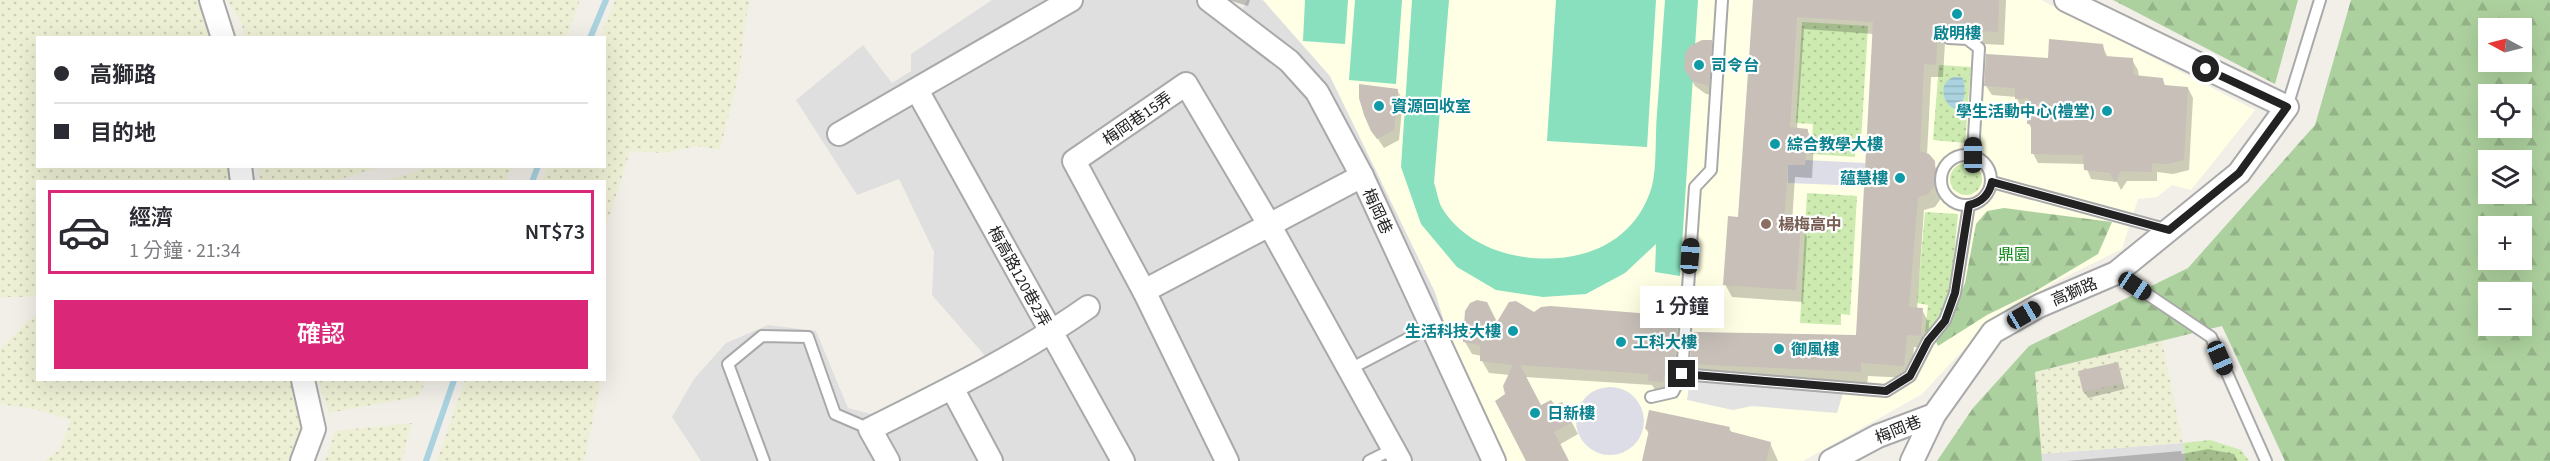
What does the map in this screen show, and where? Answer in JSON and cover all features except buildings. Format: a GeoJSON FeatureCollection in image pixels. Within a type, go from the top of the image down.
{"type":"FeatureCollection","features":[{"type":"Feature","properties":{"kind":"street"},"geometry":{"type":"LineString","coordinates":[[211,0],[222,36]]}},
{"type":"Feature","properties":{"kind":"street"},"geometry":{"type":"LineString","coordinates":[[839,134],[1071,0]]}},
{"type":"Feature","properties":{"kind":"street","name":"梅岡巷"},"geometry":{"type":"LineString","coordinates":[[1209,0],[1289,61],[1317,92],[1362,176],[1494,461]]}},
{"type":"Feature","properties":{"kind":"street"},"geometry":{"type":"LineString","coordinates":[[2066,0],[2287,107]]}},
{"type":"Feature","properties":{"kind":"street","name":"梅岡巷15弄"},"geometry":{"type":"LineString","coordinates":[[1227,461],[1144,291],[1074,161],[1186,84],[1270,226],[1397,455]]}},
{"type":"Feature","properties":{"kind":"street","name":"梅高路120巷2弄"},"geometry":{"type":"LineString","coordinates":[[917,90],[1124,461]]}},
{"type":"Feature","properties":{"kind":"street","name":"高獅路"},"geometry":{"type":"LineString","coordinates":[[1912,461],[1934,415],[1993,332],[2039,306],[2116,273],[2239,173],[2287,107]]}},
{"type":"Feature","properties":{"kind":"street"},"geometry":{"type":"LineString","coordinates":[[1144,291],[1362,176]]}},
{"type":"Feature","properties":{"kind":"street"},"geometry":{"type":"LineString","coordinates":[[888,461],[870,429],[1052,332],[1088,307]]}},
{"type":"Feature","properties":{"kind":"street"},"geometry":{"type":"LineString","coordinates":[[302,461],[314,429],[303,381]]}},
{"type":"Feature","properties":{"kind":"street"},"geometry":{"type":"LineString","coordinates":[[952,387],[991,461]]}},
{"type":"Feature","properties":{"kind":"street","name":"梅岡巷"},"geometry":{"type":"LineString","coordinates":[[1831,461],[1878,436],[1934,415]]}},
{"type":"Feature","properties":{"kind":"lane"},"geometry":{"type":"LineString","coordinates":[[1651,397],[1673,392],[1682,374],[1695,187],[1711,170],[1722,0]]}},
{"type":"Feature","properties":{"kind":"lane"},"geometry":{"type":"LineString","coordinates":[[2287,107],[2320,0]]}},
{"type":"Feature","properties":{"kind":"lane"},"geometry":{"type":"LineString","coordinates":[[1949,38],[1967,39],[1979,48],[1973,155]]}},
{"type":"Feature","properties":{"kind":"lane"},"geometry":{"type":"LineString","coordinates":[[1973,155],[1985,162],[1992,182],[1982,200],[1969,205],[1961,205],[1947,197],[1941,182],[1941,174],[1945,166],[1957,156],[1973,155]]}},
{"type":"Feature","properties":{"kind":"lane"},"geometry":{"type":"LineString","coordinates":[[1992,182],[2169,230]]}},
{"type":"Feature","properties":{"kind":"lane"},"geometry":{"type":"LineString","coordinates":[[1682,374],[1886,391],[1910,376],[1928,341],[1945,321],[1955,293],[1969,205]]}},
{"type":"Feature","properties":{"kind":"lane"},"geometry":{"type":"LineString","coordinates":[[2116,273],[2211,337],[2266,461]]}},
{"type":"Feature","properties":{"kind":"lane"},"geometry":{"type":"LineString","coordinates":[[1350,369],[1432,326]]}},
{"type":"Feature","properties":{"kind":"lane"},"geometry":{"type":"LineString","coordinates":[[764,461],[728,364],[762,336],[808,337],[835,414],[870,429]]}},
{"type":"Feature","properties":{"kind":"lane"},"geometry":{"type":"LineString","coordinates":[[1369,461],[1397,455]]}},
{"type":"Feature","properties":{"kind":"shaded area"},"geometry":{"type":"Polygon","coordinates":[[[0,0],[198,0],[215,36],[36,36],[36,168],[230,168],[231,180],[36,180],[36,295],[0,297],[0,0]]]}},
{"type":"Feature","properties":{"kind":"shaded area"},"geometry":{"type":"Polygon","coordinates":[[[227,0],[580,0],[566,36],[244,36],[242,23],[227,0]]]}},
{"type":"Feature","properties":{"kind":"shaded area"},"geometry":{"type":"Polygon","coordinates":[[[615,0],[750,0],[739,74],[720,150],[697,146],[663,153],[630,151],[606,227],[606,180],[541,180],[547,168],[606,168],[606,36],[600,36],[615,0]]]}},
{"type":"Feature","properties":{"kind":"shaded area"},"geometry":{"type":"Polygon","coordinates":[[[992,0],[1221,0],[1241,12],[1247,0],[1263,0],[1330,76],[1435,292],[1451,344],[1506,461],[701,461],[672,417],[694,379],[726,343],[768,325],[816,331],[848,408],[879,416],[986,357],[932,295],[934,252],[899,179],[857,195],[796,100],[863,45],[892,83],[911,71],[911,54],[992,0]]]}},
{"type":"Feature","properties":{"kind":"shaded area","name":"楊梅高中"},"geometry":{"type":"Polygon","coordinates":[[[1263,0],[2041,0],[2255,110],[2191,190],[2172,185],[2157,197],[2138,199],[2122,249],[2053,283],[1979,333],[1922,394],[1803,461],[1506,461],[1451,344],[1435,292],[1330,76],[1263,0]]]}},
{"type":"Feature","properties":{"kind":"shaded area"},"geometry":{"type":"Polygon","coordinates":[[[1805,160],[1865,163],[1864,186],[1788,183],[1788,165],[1805,165],[1805,160]]]}},
{"type":"Feature","properties":{"kind":"shaded area"},"geometry":{"type":"Polygon","coordinates":[[[258,168],[376,168],[337,180],[260,180],[258,168]]]}},
{"type":"Feature","properties":{"kind":"shaded area"},"geometry":{"type":"Polygon","coordinates":[[[426,168],[512,168],[506,180],[387,180],[426,168]]]}},
{"type":"Feature","properties":{"kind":"shaded area"},"geometry":{"type":"Polygon","coordinates":[[[36,315],[36,381],[291,381],[308,430],[295,461],[45,461],[59,450],[71,420],[38,410],[0,404],[0,349],[36,315]]]}},
{"type":"Feature","properties":{"kind":"shaded area"},"geometry":{"type":"Polygon","coordinates":[[[2162,341],[2183,443],[2041,454],[2035,372],[2162,341]]]}},
{"type":"Feature","properties":{"kind":"shaded area"},"geometry":{"type":"Polygon","coordinates":[[[1690,378],[1844,390],[1837,413],[1752,406],[1733,410],[1687,400],[1690,378]]]}},
{"type":"Feature","properties":{"kind":"shaded area"},"geometry":{"type":"Polygon","coordinates":[[[318,381],[426,381],[419,396],[329,413],[318,381]]]}},
{"type":"Feature","properties":{"kind":"shaded area"},"geometry":{"type":"Polygon","coordinates":[[[465,381],[600,381],[584,461],[437,461],[465,381]]]}},
{"type":"Feature","properties":{"kind":"shaded area"},"geometry":{"type":"Polygon","coordinates":[[[1610,387],[1623,390],[1634,397],[1641,408],[1644,421],[1641,434],[1634,445],[1623,452],[1610,455],[1597,452],[1586,445],[1579,434],[1576,421],[1579,408],[1586,397],[1597,390],[1610,387]]]}},
{"type":"Feature","properties":{"kind":"shaded area"},"geometry":{"type":"Polygon","coordinates":[[[412,423],[402,461],[325,461],[335,431],[412,423]]]}},
{"type":"Feature","properties":{"kind":"shaded area"},"geometry":{"type":"Polygon","coordinates":[[[2183,443],[2185,461],[2042,461],[2041,454],[2183,443]]]}},
{"type":"Feature","properties":{"kind":"green space"},"geometry":{"type":"Polygon","coordinates":[[[1305,0],[1348,0],[1345,44],[1303,41],[1305,0]]]}},
{"type":"Feature","properties":{"kind":"green space"},"geometry":{"type":"Polygon","coordinates":[[[1355,0],[1402,0],[1396,84],[1349,80],[1355,0]]]}},
{"type":"Feature","properties":{"kind":"green space"},"geometry":{"type":"Polygon","coordinates":[[[1412,0],[1449,0],[1434,183],[1442,208],[1455,225],[1473,239],[1492,249],[1513,255],[1557,258],[1598,249],[1615,239],[1631,225],[1643,208],[1652,186],[1655,169],[1665,0],[1698,0],[1680,276],[1655,272],[1656,244],[1625,273],[1586,294],[1543,297],[1496,290],[1457,267],[1421,224],[1401,167],[1412,0]]]}},
{"type":"Feature","properties":{"kind":"green space"},"geometry":{"type":"Polygon","coordinates":[[[1556,0],[1656,0],[1647,147],[1547,141],[1556,0]]]}},
{"type":"Feature","properties":{"kind":"green space"},"geometry":{"type":"Polygon","coordinates":[[[2113,0],[2298,0],[2275,84],[2113,0]]]}},
{"type":"Feature","properties":{"kind":"green space"},"geometry":{"type":"Polygon","coordinates":[[[2351,0],[2550,0],[2550,461],[2285,461],[2222,326],[2035,372],[2042,461],[1937,461],[1973,408],[2029,346],[2188,268],[2315,125],[2351,0]]]}},
{"type":"Feature","properties":{"kind":"green space"},"geometry":{"type":"Polygon","coordinates":[[[1802,22],[1868,26],[1861,141],[1856,142],[1855,157],[1811,154],[1813,124],[1796,123],[1802,22]]]}},
{"type":"Feature","properties":{"kind":"green space"},"geometry":{"type":"Polygon","coordinates":[[[1939,65],[1971,67],[1965,143],[1933,140],[1939,65]]]}},
{"type":"Feature","properties":{"kind":"green space"},"geometry":{"type":"Polygon","coordinates":[[[1966,163],[1977,168],[1982,179],[1977,190],[1966,195],[1955,190],[1950,179],[1955,168],[1966,163]]]}},
{"type":"Feature","properties":{"kind":"green space"},"geometry":{"type":"Polygon","coordinates":[[[1807,193],[1857,196],[1850,315],[1841,314],[1841,325],[1800,323],[1807,193]]]}},
{"type":"Feature","properties":{"kind":"green space","name":"鼎園"},"geometry":{"type":"Polygon","coordinates":[[[2004,208],[2112,222],[2098,254],[2034,292],[1987,315],[1938,346],[1935,339],[1951,317],[1965,283],[1976,224],[1987,211],[2004,208]]]}},
{"type":"Feature","properties":{"kind":"green space"},"geometry":{"type":"Polygon","coordinates":[[[1925,212],[1958,214],[1950,299],[1942,317],[1929,335],[1925,332],[1928,305],[1917,303],[1925,212]]]}},
{"type":"Feature","properties":{"kind":"green space"},"geometry":{"type":"Polygon","coordinates":[[[2210,440],[2241,450],[2249,461],[2185,461],[2183,443],[2210,440]]]}},
{"type":"Feature","properties":{"kind":"water"},"geometry":{"type":"Polygon","coordinates":[[[1953,77],[1962,77],[1964,82],[1964,96],[1961,105],[1957,108],[1947,103],[1944,97],[1943,89],[1946,82],[1953,77]]]}},
{"type":"Feature","properties":{"kind":"waterway"},"geometry":{"type":"LineString","coordinates":[[591,36],[606,0]]}},
{"type":"Feature","properties":{"kind":"waterway"},"geometry":{"type":"LineString","coordinates":[[533,180],[537,168]]}},
{"type":"Feature","properties":{"kind":"waterway"},"geometry":{"type":"LineString","coordinates":[[426,461],[454,381]]}},
{"type":"Feature","properties":{"kind":"place","name":"啟明樓"},"geometry":{"type":"Point","coordinates":[1957,14]}},
{"type":"Feature","properties":{"kind":"place","name":"司令台"},"geometry":{"type":"Point","coordinates":[1699,65]}},
{"type":"Feature","properties":{"kind":"place","name":"資源回收室"},"geometry":{"type":"Point","coordinates":[1379,106]}},
{"type":"Feature","properties":{"kind":"place","name":"學生活動中心(禮堂)"},"geometry":{"type":"Point","coordinates":[2107,111]}},
{"type":"Feature","properties":{"kind":"place","name":"綜合教學大樓"},"geometry":{"type":"Point","coordinates":[1775,144]}},
{"type":"Feature","properties":{"kind":"place","name":"蘊慧樓"},"geometry":{"type":"Point","coordinates":[1900,178]}},
{"type":"Feature","properties":{"kind":"place","name":"楊梅高中"},"geometry":{"type":"Point","coordinates":[1766,224]}},
{"type":"Feature","properties":{"kind":"place","name":"生活科技大樓"},"geometry":{"type":"Point","coordinates":[1513,331]}},
{"type":"Feature","properties":{"kind":"place","name":"工科大樓"},"geometry":{"type":"Point","coordinates":[1621,342]}},
{"type":"Feature","properties":{"kind":"place","name":"御風樓"},"geometry":{"type":"Point","coordinates":[1779,349]}},
{"type":"Feature","properties":{"kind":"place","name":"日新樓"},"geometry":{"type":"Point","coordinates":[1535,413]}},
{"type":"Feature","properties":{"kind":"route"},"geometry":{"type":"LineString","coordinates":[[1682,374],[1886,391],[1910,376],[1928,341],[1945,321],[1955,293],[1969,205],[1976,204],[1987,195],[1992,182],[2169,230],[2239,173],[2287,107],[2206,69]]}}]}
